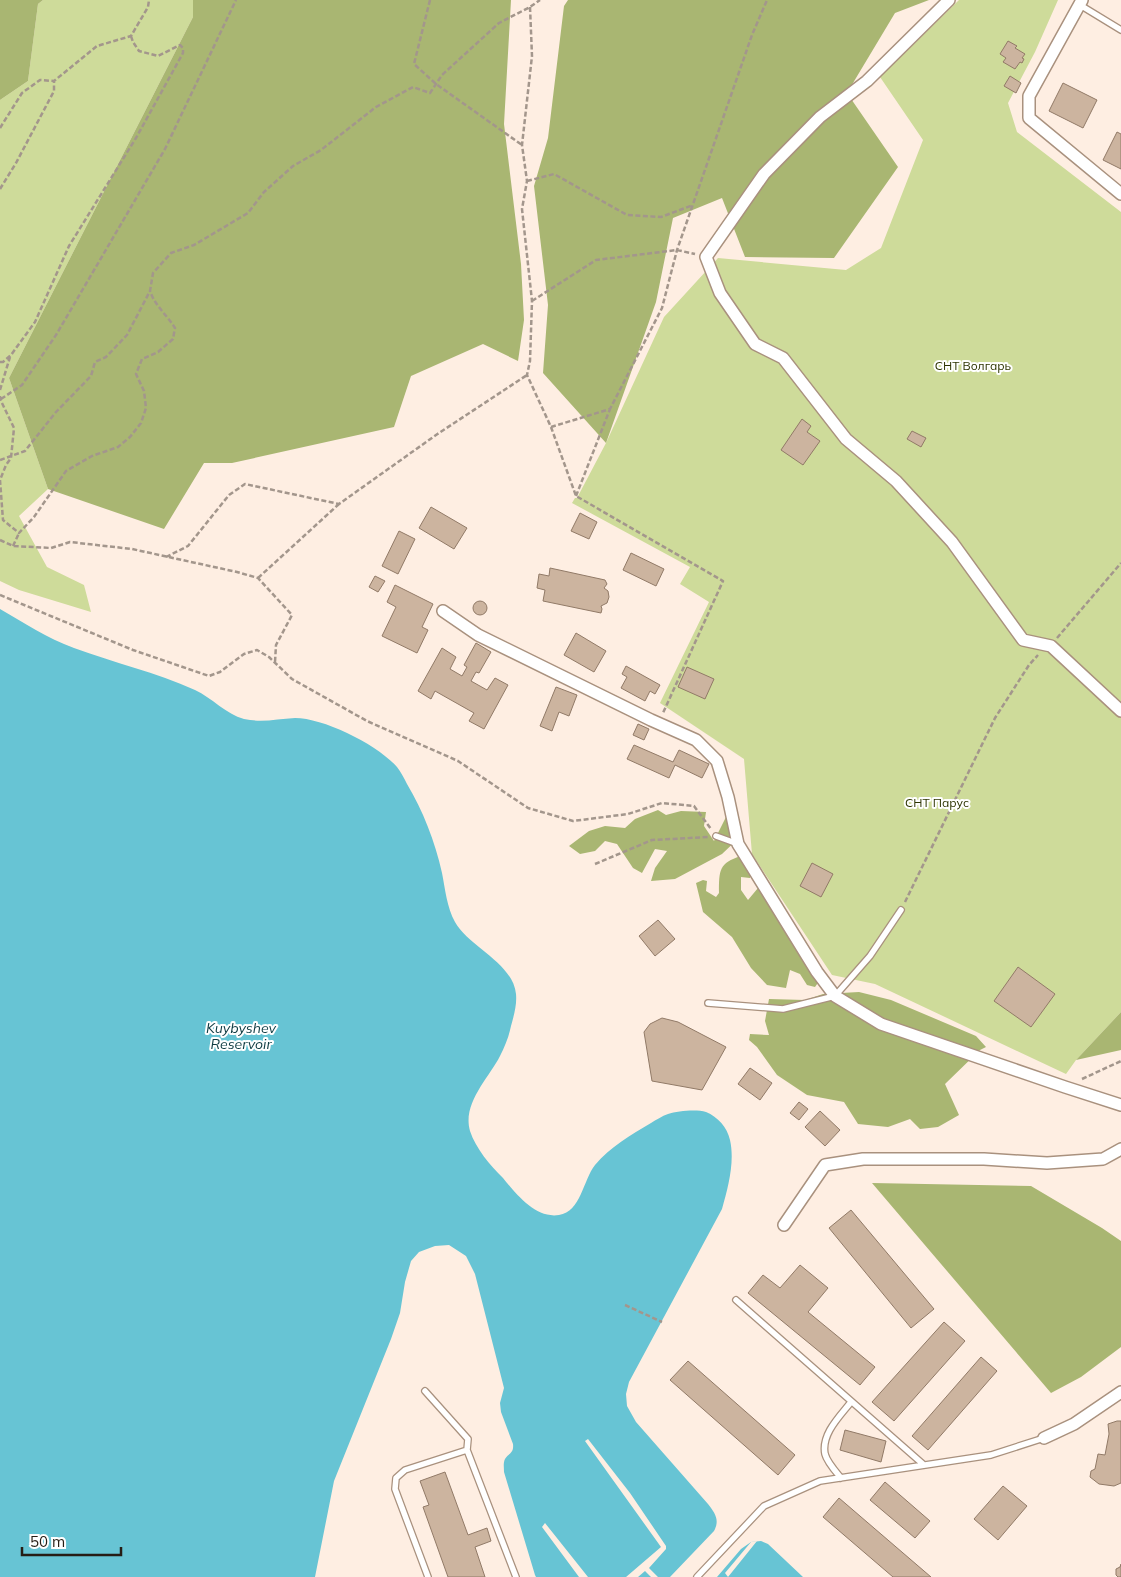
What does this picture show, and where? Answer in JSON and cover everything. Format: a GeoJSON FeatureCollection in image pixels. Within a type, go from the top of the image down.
{"type":"FeatureCollection","features":[{"type":"Feature","properties":{"kind":"street"},"geometry":{"type":"LineString","coordinates":[[949,0],[867,81],[820,117],[764,174],[706,257],[720,292],[755,344],[783,358],[846,439],[896,480],[952,542],[1023,640],[1051,646],[1121,711]]}},
{"type":"Feature","properties":{"kind":"street"},"geometry":{"type":"LineString","coordinates":[[1081,2],[1029,96],[1028,118],[1121,194]]}},
{"type":"Feature","properties":{"kind":"street"},"geometry":{"type":"LineString","coordinates":[[443,611],[478,634],[658,724],[696,740],[717,761],[728,797],[738,844],[817,972],[835,996],[881,1024],[1121,1105]]}},
{"type":"Feature","properties":{"kind":"street"},"geometry":{"type":"LineString","coordinates":[[784,1225],[826,1165],[872,1159],[984,1159],[1047,1164],[1103,1159],[1121,1149]]}},
{"type":"Feature","properties":{"kind":"street"},"geometry":{"type":"LineString","coordinates":[[1044,1438],[1074,1424],[1121,1392]]}},
{"type":"Feature","properties":{"kind":"lane"},"geometry":{"type":"LineString","coordinates":[[1081,2],[1121,30]]}},
{"type":"Feature","properties":{"kind":"lane"},"geometry":{"type":"LineString","coordinates":[[716,836],[738,844]]}},
{"type":"Feature","properties":{"kind":"lane"},"geometry":{"type":"LineString","coordinates":[[708,1003],[783,1009],[835,996],[870,956],[901,910]]}},
{"type":"Feature","properties":{"kind":"lane"},"geometry":{"type":"LineString","coordinates":[[736,1300],[924,1465]]}},
{"type":"Feature","properties":{"kind":"lane"},"geometry":{"type":"LineString","coordinates":[[425,1391],[468,1439],[467,1450],[516,1577]]}},
{"type":"Feature","properties":{"kind":"lane"},"geometry":{"type":"LineString","coordinates":[[841,1478],[825,1455],[826,1440],[832,1426],[851,1402]]}},
{"type":"Feature","properties":{"kind":"lane"},"geometry":{"type":"LineString","coordinates":[[697,1577],[764,1506],[820,1481],[990,1455],[1044,1438]]}},
{"type":"Feature","properties":{"kind":"lane"},"geometry":{"type":"LineString","coordinates":[[428,1577],[395,1489],[396,1478],[406,1470],[467,1450]]}},
{"type":"Feature","properties":{"kind":"path"},"geometry":{"type":"LineString","coordinates":[[0,128],[22,92],[40,80],[54,81],[97,46],[131,36],[148,6],[149,0]]}},
{"type":"Feature","properties":{"kind":"path"},"geometry":{"type":"LineString","coordinates":[[19,533],[3,520],[1,507],[0,480],[11,458],[14,428],[0,398],[22,385],[56,335],[165,150],[236,0]]}},
{"type":"Feature","properties":{"kind":"path"},"geometry":{"type":"LineString","coordinates":[[430,0],[414,64],[436,84],[522,145]]}},
{"type":"Feature","properties":{"kind":"path"},"geometry":{"type":"LineString","coordinates":[[0,460],[11,458],[25,451],[56,412],[92,376],[95,362],[106,357],[127,335],[150,291],[154,273],[171,253],[194,244],[248,213],[264,192],[293,166],[321,150],[376,107],[413,87],[430,93],[442,75],[499,23],[540,0]]}},
{"type":"Feature","properties":{"kind":"path"},"geometry":{"type":"LineString","coordinates":[[576,496],[610,409],[662,308],[693,205],[752,35],[767,0]]}},
{"type":"Feature","properties":{"kind":"path"},"geometry":{"type":"LineString","coordinates":[[530,7],[532,56],[522,145],[527,181],[522,209],[532,301],[530,361],[527,375],[551,427],[576,496],[723,581],[658,724]]}},
{"type":"Feature","properties":{"kind":"path"},"geometry":{"type":"LineString","coordinates":[[0,362],[3,362],[10,355],[35,322],[69,246],[136,138],[183,53],[183,48],[180,46],[158,56],[139,51],[131,36]]}},
{"type":"Feature","properties":{"kind":"path"},"geometry":{"type":"LineString","coordinates":[[0,189],[54,91],[54,81]]}},
{"type":"Feature","properties":{"kind":"path"},"geometry":{"type":"LineString","coordinates":[[527,181],[554,174],[627,215],[661,217],[693,205]]}},
{"type":"Feature","properties":{"kind":"path"},"geometry":{"type":"LineString","coordinates":[[532,301],[596,260],[678,250],[706,257]]}},
{"type":"Feature","properties":{"kind":"path"},"geometry":{"type":"LineString","coordinates":[[13,546],[19,533],[38,511],[66,471],[92,456],[118,447],[130,437],[141,423],[146,408],[144,391],[136,374],[142,359],[158,352],[173,340],[175,328],[169,318],[156,305],[150,291]]}},
{"type":"Feature","properties":{"kind":"path"},"geometry":{"type":"LineString","coordinates":[[0,390],[10,355]]}},
{"type":"Feature","properties":{"kind":"path"},"geometry":{"type":"LineString","coordinates":[[258,578],[339,504],[436,435],[527,375]]}},
{"type":"Feature","properties":{"kind":"path"},"geometry":{"type":"LineString","coordinates":[[551,427],[610,409]]}},
{"type":"Feature","properties":{"kind":"path"},"geometry":{"type":"LineString","coordinates":[[166,557],[188,546],[229,495],[245,484],[339,504]]}},
{"type":"Feature","properties":{"kind":"path"},"geometry":{"type":"LineString","coordinates":[[0,540],[13,546],[51,548],[70,542],[132,548],[258,578],[292,614],[276,645],[275,663]]}},
{"type":"Feature","properties":{"kind":"path"},"geometry":{"type":"LineString","coordinates":[[901,910],[995,718],[1036,656],[1051,646],[1121,563]]}},
{"type":"Feature","properties":{"kind":"path"},"geometry":{"type":"LineString","coordinates":[[0,595],[133,650],[209,676],[220,672],[244,654],[257,650],[269,657],[292,678],[367,722],[458,761],[528,808],[572,821],[628,814],[662,803],[694,806],[716,836]]}},
{"type":"Feature","properties":{"kind":"path"},"geometry":{"type":"LineString","coordinates":[[595,864],[652,840],[716,836]]}},
{"type":"Feature","properties":{"kind":"path"},"geometry":{"type":"LineString","coordinates":[[1064,1087],[1121,1061]]}},
{"type":"Feature","properties":{"kind":"path"},"geometry":{"type":"LineString","coordinates":[[625,1305],[662,1322]]}},
{"type":"Feature","properties":{"kind":"green space"},"geometry":{"type":"Polygon","coordinates":[[[0,0],[43,0],[38,4],[28,81],[0,100],[0,0]]]}},
{"type":"Feature","properties":{"kind":"green space"},"geometry":{"type":"Polygon","coordinates":[[[43,0],[193,0],[193,17],[9,378],[48,489],[19,516],[47,567],[84,585],[91,612],[19,590],[0,581],[0,100],[28,81],[38,4],[43,0]]]}},
{"type":"Feature","properties":{"kind":"green space"},"geometry":{"type":"Polygon","coordinates":[[[193,0],[511,0],[504,124],[521,264],[524,320],[518,361],[483,344],[411,376],[394,427],[232,463],[204,463],[164,529],[48,489],[9,378],[193,17],[193,0]]]}},
{"type":"Feature","properties":{"kind":"green space"},"geometry":{"type":"Polygon","coordinates":[[[568,0],[929,0],[895,13],[847,93],[898,167],[834,258],[745,257],[722,198],[673,218],[656,302],[606,443],[543,373],[548,305],[534,186],[548,138],[564,6],[568,0]]]}},
{"type":"Feature","properties":{"kind":"green space","name":"СНТ Парус"},"geometry":{"type":"Polygon","coordinates":[[[959,0],[1058,0],[1035,52],[1008,103],[1017,132],[1121,212],[1121,1012],[1076,1060],[1066,1074],[875,984],[832,975],[752,854],[744,759],[660,703],[709,602],[680,584],[690,567],[572,503],[577,498],[606,443],[664,317],[718,258],[846,270],[881,248],[923,140],[880,77],[959,0]]]}},
{"type":"Feature","properties":{"kind":"green space"},"geometry":{"type":"Polygon","coordinates":[[[658,810],[666,815],[681,811],[706,812],[704,826],[714,841],[726,817],[740,819],[741,836],[722,854],[675,879],[651,881],[655,868],[667,851],[655,849],[642,873],[633,868],[617,844],[605,841],[595,851],[580,854],[569,846],[589,831],[605,826],[625,828],[635,819],[658,810]]]}},
{"type":"Feature","properties":{"kind":"green space"},"geometry":{"type":"Polygon","coordinates":[[[741,856],[754,865],[750,878],[741,877],[741,890],[748,900],[758,888],[765,891],[824,974],[815,987],[807,985],[800,974],[790,970],[786,988],[767,985],[751,968],[732,937],[703,912],[696,883],[703,880],[707,881],[706,891],[716,897],[719,893],[720,873],[724,865],[728,861],[741,856]]]}},
{"type":"Feature","properties":{"kind":"green space"},"geometry":{"type":"Polygon","coordinates":[[[859,992],[891,1000],[976,1036],[986,1047],[980,1050],[945,1084],[959,1115],[938,1127],[920,1129],[910,1119],[888,1127],[858,1124],[844,1102],[807,1095],[777,1075],[757,1047],[749,1040],[750,1034],[769,1035],[765,1021],[769,999],[805,1000],[823,994],[859,992]]]}},
{"type":"Feature","properties":{"kind":"green space"},"geometry":{"type":"Polygon","coordinates":[[[1121,1012],[1121,1050],[1076,1060],[1121,1012]]]}},
{"type":"Feature","properties":{"kind":"green space"},"geometry":{"type":"Polygon","coordinates":[[[872,1183],[1031,1186],[1102,1228],[1121,1241],[1121,1347],[1081,1377],[1051,1393],[872,1183]]]}},
{"type":"Feature","properties":{"kind":"water","name":"Kuybyshev Reservoir"},"geometry":{"type":"Polygon","coordinates":[[[0,609],[54,640],[195,690],[237,717],[263,721],[295,718],[307,719],[335,728],[350,734],[377,750],[397,767],[413,794],[428,827],[436,849],[448,904],[455,922],[470,939],[499,964],[513,983],[516,1002],[508,1037],[500,1056],[473,1101],[469,1121],[473,1138],[484,1156],[527,1204],[542,1213],[559,1215],[566,1213],[577,1202],[591,1171],[601,1159],[628,1137],[666,1115],[682,1111],[702,1111],[714,1117],[724,1127],[729,1135],[732,1157],[722,1209],[629,1382],[626,1394],[627,1406],[636,1422],[708,1504],[716,1517],[717,1523],[714,1531],[670,1577],[536,1577],[504,1472],[504,1461],[512,1451],[513,1444],[501,1412],[500,1403],[504,1388],[475,1274],[466,1256],[449,1245],[435,1246],[419,1252],[411,1261],[405,1282],[400,1313],[391,1339],[334,1481],[315,1577],[0,1577],[0,609]]]}},
{"type":"Feature","properties":{"kind":"water"},"geometry":{"type":"Polygon","coordinates":[[[761,1541],[768,1544],[803,1577],[717,1577],[741,1549],[751,1542],[761,1541]]]}},
{"type":"Feature","properties":{"kind":"pier"},"geometry":{"type":"Polygon","coordinates":[[[588,1439],[630,1493],[666,1546],[666,1549],[649,1568],[658,1577],[651,1577],[645,1571],[638,1577],[626,1577],[661,1547],[585,1441],[588,1439]]]}},
{"type":"Feature","properties":{"kind":"pier"},"geometry":{"type":"Polygon","coordinates":[[[545,1523],[588,1577],[579,1577],[542,1527],[545,1523]]]}},
{"type":"Feature","properties":{"kind":"pier"},"geometry":{"type":"Polygon","coordinates":[[[757,1541],[728,1577],[725,1573],[751,1542],[757,1541]]]}},
{"type":"Feature","properties":{"kind":"building"},"geometry":{"type":"Polygon","coordinates":[[[1008,41],[1025,54],[1022,58],[1024,59],[1022,63],[1020,62],[1015,69],[1003,62],[1006,58],[1000,54],[1008,41]]]}},
{"type":"Feature","properties":{"kind":"building"},"geometry":{"type":"Polygon","coordinates":[[[1010,76],[1021,83],[1016,93],[1004,86],[1010,76]]]}},
{"type":"Feature","properties":{"kind":"building"},"geometry":{"type":"Polygon","coordinates":[[[1063,83],[1097,100],[1083,128],[1049,111],[1063,83]]]}},
{"type":"Feature","properties":{"kind":"building"},"geometry":{"type":"Polygon","coordinates":[[[1117,132],[1121,134],[1121,169],[1103,160],[1117,132]]]}},
{"type":"Feature","properties":{"kind":"building"},"geometry":{"type":"Polygon","coordinates":[[[802,419],[811,426],[807,432],[820,441],[803,465],[781,450],[802,419]]]}},
{"type":"Feature","properties":{"kind":"building"},"geometry":{"type":"Polygon","coordinates":[[[912,431],[926,438],[921,447],[907,439],[912,431]]]}},
{"type":"Feature","properties":{"kind":"building"},"geometry":{"type":"Polygon","coordinates":[[[431,507],[467,528],[454,549],[419,528],[431,507]]]}},
{"type":"Feature","properties":{"kind":"building"},"geometry":{"type":"Polygon","coordinates":[[[580,513],[597,522],[589,539],[571,531],[580,513]]]}},
{"type":"Feature","properties":{"kind":"building"},"geometry":{"type":"Polygon","coordinates":[[[399,531],[415,539],[398,574],[382,566],[399,531]]]}},
{"type":"Feature","properties":{"kind":"building"},"geometry":{"type":"Polygon","coordinates":[[[631,553],[664,569],[656,586],[623,570],[631,553]]]}},
{"type":"Feature","properties":{"kind":"building"},"geometry":{"type":"Polygon","coordinates":[[[550,568],[605,580],[607,584],[604,588],[608,591],[609,597],[607,603],[601,606],[601,613],[543,601],[545,590],[537,588],[539,574],[549,576],[550,568]]]}},
{"type":"Feature","properties":{"kind":"building"},"geometry":{"type":"Polygon","coordinates":[[[375,576],[385,581],[378,592],[369,587],[375,576]]]}},
{"type":"Feature","properties":{"kind":"building"},"geometry":{"type":"Polygon","coordinates":[[[395,585],[433,604],[422,627],[428,630],[417,653],[382,636],[396,607],[387,602],[395,585]]]}},
{"type":"Feature","properties":{"kind":"building"},"geometry":{"type":"Polygon","coordinates":[[[480,601],[485,603],[487,608],[485,613],[480,615],[475,613],[473,608],[475,603],[480,601]]]}},
{"type":"Feature","properties":{"kind":"building"},"geometry":{"type":"Polygon","coordinates":[[[576,633],[606,651],[594,672],[564,655],[576,633]]]}},
{"type":"Feature","properties":{"kind":"building"},"geometry":{"type":"Polygon","coordinates":[[[476,643],[491,652],[479,673],[476,672],[471,681],[487,690],[495,678],[508,685],[484,729],[469,721],[474,713],[435,691],[431,699],[418,691],[442,648],[456,657],[450,669],[462,676],[467,667],[464,665],[476,643]]]}},
{"type":"Feature","properties":{"kind":"building"},"geometry":{"type":"Polygon","coordinates":[[[626,666],[660,685],[655,694],[650,691],[645,701],[621,688],[627,677],[622,674],[626,666]]]}},
{"type":"Feature","properties":{"kind":"building"},"geometry":{"type":"Polygon","coordinates":[[[687,667],[714,679],[705,699],[678,687],[687,667]]]}},
{"type":"Feature","properties":{"kind":"building"},"geometry":{"type":"Polygon","coordinates":[[[556,687],[577,695],[569,716],[559,712],[552,731],[540,726],[556,687]]]}},
{"type":"Feature","properties":{"kind":"building"},"geometry":{"type":"Polygon","coordinates":[[[638,724],[649,729],[644,740],[633,735],[638,724]]]}},
{"type":"Feature","properties":{"kind":"building"},"geometry":{"type":"Polygon","coordinates":[[[634,745],[673,762],[679,750],[709,764],[702,778],[675,765],[669,778],[627,759],[634,745]]]}},
{"type":"Feature","properties":{"kind":"building"},"geometry":{"type":"Polygon","coordinates":[[[812,863],[833,874],[821,897],[800,886],[812,863]]]}},
{"type":"Feature","properties":{"kind":"building"},"geometry":{"type":"Polygon","coordinates":[[[658,920],[675,939],[655,956],[639,936],[658,920]]]}},
{"type":"Feature","properties":{"kind":"building"},"geometry":{"type":"Polygon","coordinates":[[[1018,967],[1055,994],[1031,1027],[994,1001],[1018,967]]]}},
{"type":"Feature","properties":{"kind":"building"},"geometry":{"type":"Polygon","coordinates":[[[662,1018],[678,1022],[726,1047],[702,1090],[652,1081],[644,1032],[650,1024],[662,1018]]]}},
{"type":"Feature","properties":{"kind":"building"},"geometry":{"type":"Polygon","coordinates":[[[750,1068],[772,1083],[760,1100],[738,1084],[750,1068]]]}},
{"type":"Feature","properties":{"kind":"building"},"geometry":{"type":"Polygon","coordinates":[[[799,1102],[808,1109],[799,1120],[790,1113],[799,1102]]]}},
{"type":"Feature","properties":{"kind":"building"},"geometry":{"type":"Polygon","coordinates":[[[820,1111],[840,1130],[825,1146],[805,1127],[820,1111]]]}},
{"type":"Feature","properties":{"kind":"building"},"geometry":{"type":"Polygon","coordinates":[[[851,1210],[934,1309],[911,1328],[829,1228],[851,1210]]]}},
{"type":"Feature","properties":{"kind":"building"},"geometry":{"type":"Polygon","coordinates":[[[800,1265],[828,1288],[808,1312],[875,1367],[860,1385],[748,1293],[763,1275],[780,1288],[800,1265]]]}},
{"type":"Feature","properties":{"kind":"building"},"geometry":{"type":"Polygon","coordinates":[[[944,1322],[965,1341],[894,1421],[872,1402],[944,1322]]]}},
{"type":"Feature","properties":{"kind":"building"},"geometry":{"type":"Polygon","coordinates":[[[981,1357],[997,1371],[928,1450],[912,1436],[981,1357]]]}},
{"type":"Feature","properties":{"kind":"building"},"geometry":{"type":"Polygon","coordinates":[[[688,1361],[795,1455],[778,1475],[670,1380],[688,1361]]]}},
{"type":"Feature","properties":{"kind":"building"},"geometry":{"type":"Polygon","coordinates":[[[1121,1421],[1121,1483],[1114,1486],[1099,1484],[1090,1477],[1091,1471],[1095,1469],[1098,1454],[1105,1455],[1109,1434],[1108,1424],[1121,1421]]]}},
{"type":"Feature","properties":{"kind":"building"},"geometry":{"type":"Polygon","coordinates":[[[845,1430],[886,1441],[881,1462],[840,1450],[845,1430]]]}},
{"type":"Feature","properties":{"kind":"building"},"geometry":{"type":"Polygon","coordinates":[[[445,1472],[468,1535],[487,1528],[491,1541],[475,1547],[485,1577],[448,1577],[423,1507],[429,1505],[420,1481],[445,1472]]]}},
{"type":"Feature","properties":{"kind":"building"},"geometry":{"type":"Polygon","coordinates":[[[885,1482],[930,1521],[915,1538],[870,1500],[885,1482]]]}},
{"type":"Feature","properties":{"kind":"building"},"geometry":{"type":"Polygon","coordinates":[[[1003,1486],[1027,1506],[998,1540],[974,1519],[1003,1486]]]}},
{"type":"Feature","properties":{"kind":"building"},"geometry":{"type":"Polygon","coordinates":[[[839,1498],[931,1577],[893,1577],[823,1517],[839,1498]]]}},
{"type":"Feature","properties":{"kind":"building"},"geometry":{"type":"Polygon","coordinates":[[[1121,1564],[1121,1577],[1118,1577],[1116,1569],[1121,1564]]]}},
{"type":"Feature","properties":{"kind":"park label","name":"СНТ Волгарь"},"geometry":{"type":"Point","coordinates":[973,365]}}]}
